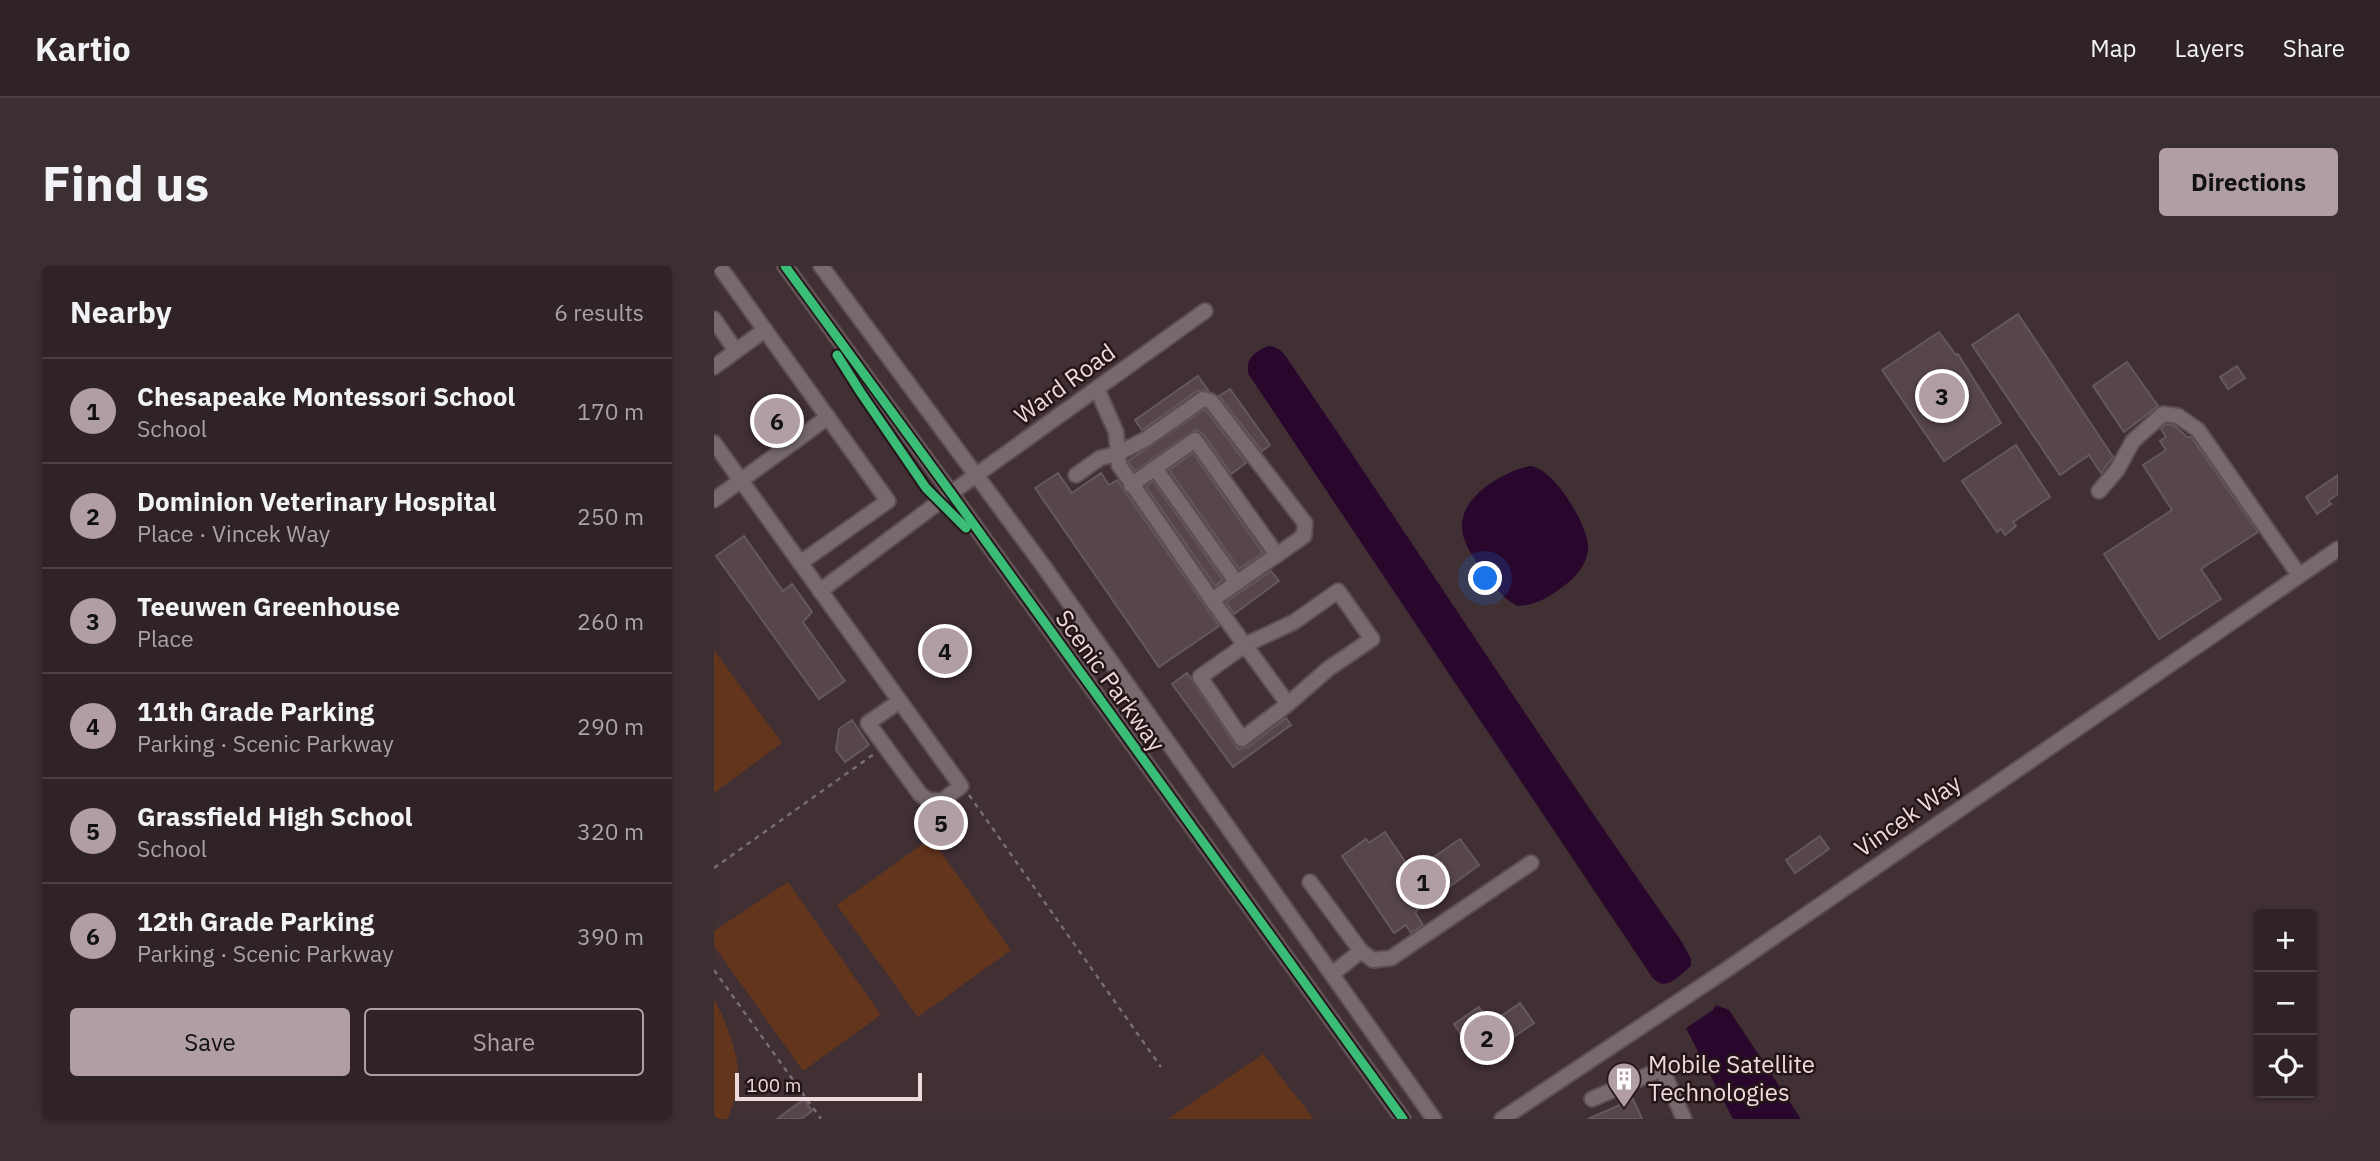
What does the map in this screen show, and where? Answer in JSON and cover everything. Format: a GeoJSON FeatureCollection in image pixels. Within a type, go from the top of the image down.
{"type":"FeatureCollection","features":[{"type":"Feature","properties":{"kind":"street"},"geometry":{"type":"LineString","coordinates":[[719,266],[888,501],[800,563]]}},
{"type":"Feature","properties":{"kind":"street","name":"Scenic Parkway"},"geometry":{"type":"LineString","coordinates":[[785,266],[1403,1119]]}},
{"type":"Feature","properties":{"kind":"street","name":"Scenic Parkway"},"geometry":{"type":"LineString","coordinates":[[821,266],[1042,564],[1434,1119]]}},
{"type":"Feature","properties":{"kind":"street","name":"Ward Road"},"geometry":{"type":"LineString","coordinates":[[821,591],[951,493],[1205,311]]}},
{"type":"Feature","properties":{"kind":"street"},"geometry":{"type":"LineString","coordinates":[[714,319],[736,351]]}},
{"type":"Feature","properties":{"kind":"street"},"geometry":{"type":"LineString","coordinates":[[714,367],[765,330]]}},
{"type":"Feature","properties":{"kind":"street"},"geometry":{"type":"LineString","coordinates":[[1097,389],[1116,432],[1119,465],[1131,485],[1288,704]]}},
{"type":"Feature","properties":{"kind":"street"},"geometry":{"type":"LineString","coordinates":[[1076,475],[1100,458],[1117,454],[1146,439],[1203,399],[1211,401],[1305,523],[1304,536],[1212,600]]}},
{"type":"Feature","properties":{"kind":"street"},"geometry":{"type":"LineString","coordinates":[[2099,491],[2117,470],[2133,441],[2163,414],[2178,416],[2199,430],[2299,575]]}},
{"type":"Feature","properties":{"kind":"street"},"geometry":{"type":"LineString","coordinates":[[714,500],[828,417]]}},
{"type":"Feature","properties":{"kind":"street"},"geometry":{"type":"LineString","coordinates":[[1131,485],[1195,440],[1277,555]]}},
{"type":"Feature","properties":{"kind":"street"},"geometry":{"type":"LineString","coordinates":[[714,443],[821,591],[900,701],[961,786],[942,801],[928,800],[920,794],[868,723],[900,701]]}},
{"type":"Feature","properties":{"kind":"street"},"geometry":{"type":"LineString","coordinates":[[1155,468],[1237,583]]}},
{"type":"Feature","properties":{"kind":"street","name":"Vincek Way"},"geometry":{"type":"LineString","coordinates":[[1502,1119],[1720,974],[2338,549]]}},
{"type":"Feature","properties":{"kind":"street"},"geometry":{"type":"LineString","coordinates":[[1338,591],[1372,639],[1328,669],[1288,704],[1242,739],[1200,677],[1245,645],[1294,622],[1338,591]]}},
{"type":"Feature","properties":{"kind":"street"},"geometry":{"type":"LineString","coordinates":[[1310,882],[1360,951],[1373,960],[1391,958],[1531,863]]}},
{"type":"Feature","properties":{"kind":"street"},"geometry":{"type":"LineString","coordinates":[[1332,974],[1360,951]]}},
{"type":"Feature","properties":{"kind":"street"},"geometry":{"type":"LineString","coordinates":[[1592,1099],[1662,1069],[1684,1119]]}},
{"type":"Feature","properties":{"kind":"path"},"geometry":{"type":"LineString","coordinates":[[714,868],[877,752]]}},
{"type":"Feature","properties":{"kind":"path"},"geometry":{"type":"LineString","coordinates":[[967,793],[1161,1067]]}},
{"type":"Feature","properties":{"kind":"path"},"geometry":{"type":"LineString","coordinates":[[714,970],[821,1119]]}},
{"type":"Feature","properties":{"kind":"shaded area"},"geometry":{"type":"Polygon","coordinates":[[[1268,346],[1278,349],[1287,358],[1582,798],[1682,942],[1691,959],[1691,966],[1672,982],[1662,984],[1652,977],[1249,375],[1249,361],[1268,346]]]}},
{"type":"Feature","properties":{"kind":"shaded area"},"geometry":{"type":"Polygon","coordinates":[[[1530,466],[1549,476],[1559,487],[1577,513],[1588,549],[1582,567],[1566,584],[1541,600],[1518,606],[1501,593],[1468,547],[1462,528],[1463,516],[1468,506],[1486,487],[1508,473],[1530,466]]]}},
{"type":"Feature","properties":{"kind":"shaded area"},"geometry":{"type":"Polygon","coordinates":[[[714,650],[782,743],[714,793],[714,650]]]}},
{"type":"Feature","properties":{"kind":"shaded area"},"geometry":{"type":"Polygon","coordinates":[[[931,838],[1011,950],[918,1017],[837,905],[931,838]]]}},
{"type":"Feature","properties":{"kind":"shaded area"},"geometry":{"type":"Polygon","coordinates":[[[788,882],[881,1015],[803,1071],[714,946],[714,931],[788,882]]]}},
{"type":"Feature","properties":{"kind":"shaded area"},"geometry":{"type":"Polygon","coordinates":[[[714,999],[731,1038],[737,1060],[739,1081],[728,1119],[714,1119],[714,999]]]}},
{"type":"Feature","properties":{"kind":"shaded area"},"geometry":{"type":"Polygon","coordinates":[[[1716,1005],[1729,1010],[1801,1119],[1733,1119],[1686,1028],[1713,1010],[1716,1005]]]}},
{"type":"Feature","properties":{"kind":"shaded area"},"geometry":{"type":"Polygon","coordinates":[[[1263,1054],[1314,1119],[1168,1119],[1263,1054]]]}},
{"type":"Feature","properties":{"kind":"building"},"geometry":{"type":"Polygon","coordinates":[[[2018,314],[2113,457],[2101,473],[2089,455],[2060,475],[1972,345],[2018,314]]]}},
{"type":"Feature","properties":{"kind":"building"},"geometry":{"type":"Polygon","coordinates":[[[1939,332],[1956,355],[1958,354],[2001,423],[1944,461],[1882,370],[1939,332]]]}},
{"type":"Feature","properties":{"kind":"building"},"geometry":{"type":"Polygon","coordinates":[[[2127,362],[2158,406],[2124,432],[2093,386],[2127,362]]]}},
{"type":"Feature","properties":{"kind":"building"},"geometry":{"type":"Polygon","coordinates":[[[2237,366],[2245,378],[2228,389],[2220,377],[2237,366]]]}},
{"type":"Feature","properties":{"kind":"building"},"geometry":{"type":"Polygon","coordinates":[[[1198,376],[1208,390],[1197,391],[1142,430],[1135,420],[1198,376]]]}},
{"type":"Feature","properties":{"kind":"building"},"geometry":{"type":"Polygon","coordinates":[[[1230,389],[1270,445],[1262,451],[1219,396],[1230,389]]]}},
{"type":"Feature","properties":{"kind":"building"},"geometry":{"type":"Polygon","coordinates":[[[1205,409],[1246,463],[1231,474],[1203,434],[1195,430],[1135,471],[1128,461],[1205,409]]]}},
{"type":"Feature","properties":{"kind":"building"},"geometry":{"type":"Polygon","coordinates":[[[2166,424],[2174,425],[2187,437],[2191,437],[2258,532],[2201,569],[2221,599],[2159,639],[2104,554],[2172,510],[2143,465],[2166,450],[2160,441],[2166,437],[2161,429],[2166,424]]]}},
{"type":"Feature","properties":{"kind":"building"},"geometry":{"type":"Polygon","coordinates":[[[2016,445],[2050,497],[2013,522],[2016,526],[2005,535],[2001,529],[1997,532],[1962,481],[2016,445]]]}},
{"type":"Feature","properties":{"kind":"building"},"geometry":{"type":"Polygon","coordinates":[[[1193,453],[1263,553],[1239,569],[1169,470],[1193,453]]]}},
{"type":"Feature","properties":{"kind":"building"},"geometry":{"type":"Polygon","coordinates":[[[1058,473],[1072,493],[1101,473],[1109,485],[1117,480],[1219,626],[1159,667],[1035,488],[1058,473]]]}},
{"type":"Feature","properties":{"kind":"building"},"geometry":{"type":"Polygon","coordinates":[[[2338,475],[2338,494],[2328,501],[2331,504],[2317,514],[2306,497],[2338,475]]]}},
{"type":"Feature","properties":{"kind":"building"},"geometry":{"type":"Polygon","coordinates":[[[1153,481],[1223,580],[1215,586],[1146,487],[1153,481]]]}},
{"type":"Feature","properties":{"kind":"building"},"geometry":{"type":"Polygon","coordinates":[[[744,536],[783,591],[792,584],[812,612],[803,622],[845,681],[819,699],[716,556],[744,536]]]}},
{"type":"Feature","properties":{"kind":"building"},"geometry":{"type":"Polygon","coordinates":[[[1271,571],[1279,581],[1234,614],[1226,602],[1271,571]]]}},
{"type":"Feature","properties":{"kind":"building"},"geometry":{"type":"Polygon","coordinates":[[[1187,673],[1238,749],[1248,747],[1286,718],[1291,725],[1233,767],[1172,684],[1187,673]]]}},
{"type":"Feature","properties":{"kind":"building"},"geometry":{"type":"Polygon","coordinates":[[[852,720],[869,745],[845,762],[836,750],[839,729],[852,720]]]}},
{"type":"Feature","properties":{"kind":"building"},"geometry":{"type":"Polygon","coordinates":[[[1385,832],[1425,891],[1441,880],[1428,861],[1460,839],[1479,865],[1415,912],[1423,925],[1411,933],[1406,925],[1394,933],[1342,856],[1366,839],[1369,843],[1385,832]]]}},
{"type":"Feature","properties":{"kind":"building"},"geometry":{"type":"Polygon","coordinates":[[[1820,836],[1829,849],[1795,873],[1786,860],[1820,836]]]}},
{"type":"Feature","properties":{"kind":"building"},"geometry":{"type":"Polygon","coordinates":[[[1520,1003],[1534,1023],[1489,1054],[1488,1060],[1472,1057],[1472,1052],[1454,1024],[1479,1007],[1490,1024],[1520,1003]]]}},
{"type":"Feature","properties":{"kind":"building"},"geometry":{"type":"Polygon","coordinates":[[[804,1099],[812,1111],[801,1119],[777,1119],[804,1099]]]}},
{"type":"Feature","properties":{"kind":"building","name":"Mobile Satellite Technologies"},"geometry":{"type":"Polygon","coordinates":[[[1633,1099],[1642,1119],[1588,1119],[1633,1099]]]}},
{"type":"Feature","properties":{"kind":"cycle path"},"geometry":{"type":"LineString","coordinates":[[785,266],[1403,1119]]}},
{"type":"Feature","properties":{"kind":"cycle path"},"geometry":{"type":"LineString","coordinates":[[837,355],[926,488],[966,528]]}},
{"type":"Feature","properties":{"kind":"place","name":"Teeuwen Greenhouse"},"geometry":{"type":"Point","coordinates":[1942,396]}},
{"type":"Feature","properties":{"kind":"place","name":"12th Grade Parking"},"geometry":{"type":"Point","coordinates":[777,421]}},
{"type":"Feature","properties":{"kind":"place","name":"11th Grade Parking"},"geometry":{"type":"Point","coordinates":[945,651]}},
{"type":"Feature","properties":{"kind":"place","name":"Grassfield High School"},"geometry":{"type":"Point","coordinates":[941,823]}},
{"type":"Feature","properties":{"kind":"place","name":"Chesapeake Montessori School"},"geometry":{"type":"Point","coordinates":[1423,882]}},
{"type":"Feature","properties":{"kind":"place","name":"Dominion Veterinary Hospital"},"geometry":{"type":"Point","coordinates":[1487,1038]}},
{"type":"Feature","properties":{"kind":"place","name":"Mobile Satellite Technologies"},"geometry":{"type":"Point","coordinates":[1624,1109]}}]}
